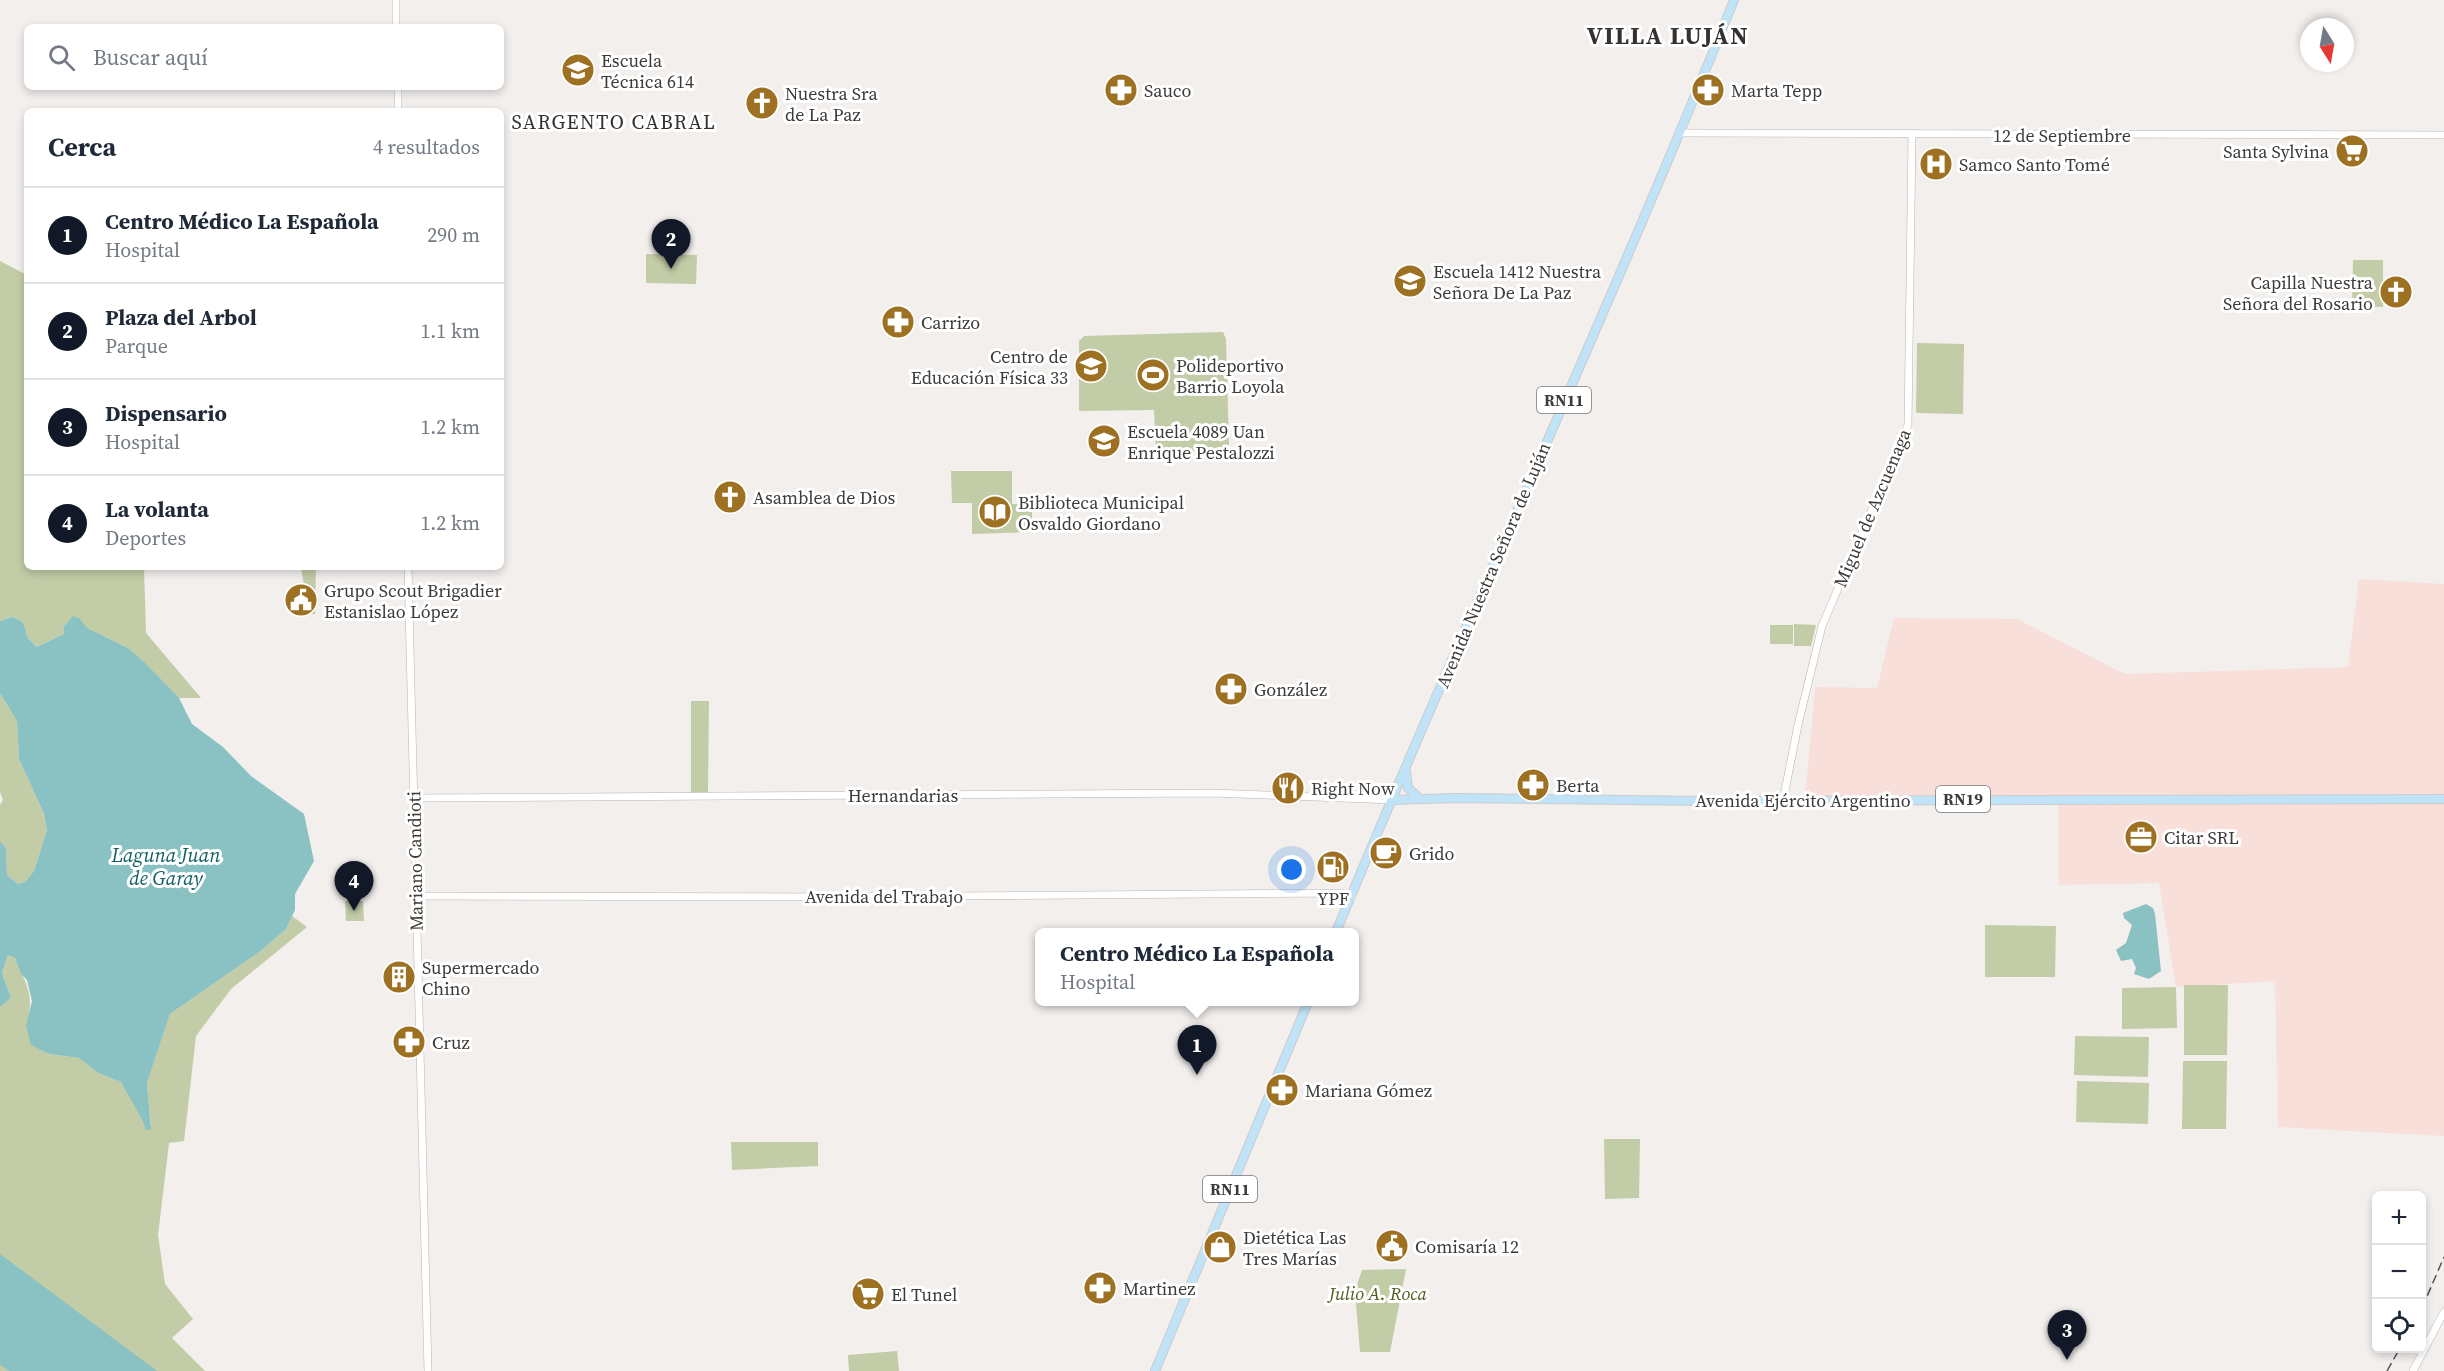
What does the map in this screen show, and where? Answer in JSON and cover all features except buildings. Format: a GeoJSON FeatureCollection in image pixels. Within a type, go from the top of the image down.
{"type":"FeatureCollection","features":[{"type":"Feature","properties":{"kind":"main road","name":"Avenida Nuestra Señora de Luján"},"geometry":{"type":"LineString","coordinates":[[1338,928],[1734,0]]}},
{"type":"Feature","properties":{"kind":"main road"},"geometry":{"type":"LineString","coordinates":[[1406,767],[1408,788],[1414,796],[1419,798]]}},
{"type":"Feature","properties":{"kind":"main road","name":"Avenida Ejército Argentino"},"geometry":{"type":"LineString","coordinates":[[1393,800],[1419,798],[1783,801],[2381,801],[2444,799]]}},
{"type":"Feature","properties":{"kind":"main road","name":"Avenida Ejército Argentino"},"geometry":{"type":"LineString","coordinates":[[1393,800],[1413,803],[1477,800]]}},
{"type":"Feature","properties":{"kind":"main road","name":"Avenida Ejército Argentino"},"geometry":{"type":"LineString","coordinates":[[2381,801],[2388,804],[2444,804]]}},
{"type":"Feature","properties":{"kind":"main road","name":"RN11"},"geometry":{"type":"LineString","coordinates":[[1155,1371],[1306,1006]]}},
{"type":"Feature","properties":{"kind":"street"},"geometry":{"type":"LineString","coordinates":[[396,0],[396,24]]}},
{"type":"Feature","properties":{"kind":"street"},"geometry":{"type":"LineString","coordinates":[[398,90],[398,108]]}},
{"type":"Feature","properties":{"kind":"street","name":"12 de Septiembre"},"geometry":{"type":"LineString","coordinates":[[1679,133],[2444,135]]}},
{"type":"Feature","properties":{"kind":"street","name":"Miguel de Azcuenaga"},"geometry":{"type":"LineString","coordinates":[[1783,801],[1798,725],[1822,626],[1908,425],[1912,135]]}},
{"type":"Feature","properties":{"kind":"street","name":"Mariano Candioti"},"geometry":{"type":"LineString","coordinates":[[408,570],[428,1371]]}},
{"type":"Feature","properties":{"kind":"street","name":"Hernandarias"},"geometry":{"type":"LineString","coordinates":[[413,798],[1212,793],[1393,800]]}},
{"type":"Feature","properties":{"kind":"street","name":"Avenida del Trabajo"},"geometry":{"type":"LineString","coordinates":[[415,896],[828,897],[1341,893],[1352,896]]}},
{"type":"Feature","properties":{"kind":"street"},"geometry":{"type":"LineString","coordinates":[[2414,1371],[2444,1312]]}},
{"type":"Feature","properties":{"kind":"shaded area"},"geometry":{"type":"Polygon","coordinates":[[[2359,579],[2444,584],[2444,1136],[2278,1127],[2275,981],[2176,987],[2159,883],[2059,885],[2058,800],[1805,801],[1815,687],[1877,688],[1894,618],[2017,619],[2125,674],[2348,667],[2359,579]]]}},
{"type":"Feature","properties":{"kind":"green space"},"geometry":{"type":"Polygon","coordinates":[[[646,254],[697,255],[696,284],[646,283],[646,254]]]}},
{"type":"Feature","properties":{"kind":"green space"},"geometry":{"type":"Polygon","coordinates":[[[2353,260],[2383,260],[2383,307],[2352,307],[2353,260]]]}},
{"type":"Feature","properties":{"kind":"green space"},"geometry":{"type":"Polygon","coordinates":[[[0,261],[24,273],[24,570],[144,570],[146,633],[201,698],[179,698],[128,648],[86,628],[73,617],[63,628],[64,634],[37,647],[28,638],[23,622],[12,617],[0,621],[0,261]]]}},
{"type":"Feature","properties":{"kind":"green space","name":"Polideportivo Barrio Loyola"},"geometry":{"type":"Polygon","coordinates":[[[1223,332],[1226,339],[1229,445],[1224,450],[1156,452],[1154,410],[1079,411],[1079,341],[1084,336],[1223,332]]]}},
{"type":"Feature","properties":{"kind":"green space"},"geometry":{"type":"Polygon","coordinates":[[[1917,343],[1964,344],[1963,414],[1916,413],[1917,343]]]}},
{"type":"Feature","properties":{"kind":"green space"},"geometry":{"type":"Polygon","coordinates":[[[951,471],[1012,471],[1012,504],[1032,504],[1032,532],[972,534],[972,503],[952,503],[951,471]]]}},
{"type":"Feature","properties":{"kind":"green space"},"geometry":{"type":"Polygon","coordinates":[[[301,570],[316,570],[315,614],[308,613],[301,570]]]}},
{"type":"Feature","properties":{"kind":"green space"},"geometry":{"type":"Polygon","coordinates":[[[1794,624],[1816,625],[1811,646],[1794,646],[1794,624]]]}},
{"type":"Feature","properties":{"kind":"green space"},"geometry":{"type":"Polygon","coordinates":[[[1770,625],[1793,625],[1793,644],[1770,644],[1770,625]]]}},
{"type":"Feature","properties":{"kind":"green space"},"geometry":{"type":"Polygon","coordinates":[[[0,693],[17,721],[19,759],[44,814],[47,830],[34,871],[25,882],[18,884],[7,875],[6,848],[0,841],[0,805],[3,800],[0,792],[0,693]]]}},
{"type":"Feature","properties":{"kind":"green space"},"geometry":{"type":"Polygon","coordinates":[[[691,701],[709,701],[708,793],[691,793],[691,701]]]}},
{"type":"Feature","properties":{"kind":"green space"},"geometry":{"type":"Polygon","coordinates":[[[345,901],[363,901],[364,921],[346,921],[345,901]]]}},
{"type":"Feature","properties":{"kind":"green space"},"geometry":{"type":"Polygon","coordinates":[[[292,916],[307,927],[231,989],[196,1036],[184,1141],[169,1143],[158,1235],[165,1284],[193,1319],[172,1338],[205,1371],[0,1371],[0,1007],[11,998],[2,973],[8,955],[15,958],[28,987],[30,1010],[28,1020],[49,1054],[79,1058],[98,1073],[121,1082],[151,1127],[147,1083],[170,1014],[262,950],[286,929],[292,916]]]}},
{"type":"Feature","properties":{"kind":"green space"},"geometry":{"type":"Polygon","coordinates":[[[1985,925],[2056,926],[2055,977],[1985,977],[1985,925]]]}},
{"type":"Feature","properties":{"kind":"green space"},"geometry":{"type":"Polygon","coordinates":[[[2184,985],[2228,985],[2227,1055],[2184,1055],[2184,985]]]}},
{"type":"Feature","properties":{"kind":"green space"},"geometry":{"type":"Polygon","coordinates":[[[2176,987],[2177,1028],[2122,1029],[2122,988],[2176,987]]]}},
{"type":"Feature","properties":{"kind":"green space"},"geometry":{"type":"Polygon","coordinates":[[[2075,1036],[2149,1037],[2148,1077],[2074,1075],[2075,1036]]]}},
{"type":"Feature","properties":{"kind":"green space"},"geometry":{"type":"Polygon","coordinates":[[[2183,1061],[2227,1061],[2226,1129],[2182,1129],[2183,1061]]]}},
{"type":"Feature","properties":{"kind":"green space"},"geometry":{"type":"Polygon","coordinates":[[[2077,1081],[2149,1083],[2148,1124],[2076,1122],[2077,1081]]]}},
{"type":"Feature","properties":{"kind":"green space"},"geometry":{"type":"Polygon","coordinates":[[[1604,1139],[1640,1139],[1639,1198],[1605,1199],[1604,1139]]]}},
{"type":"Feature","properties":{"kind":"green space"},"geometry":{"type":"Polygon","coordinates":[[[731,1142],[818,1142],[818,1166],[732,1170],[731,1142]]]}},
{"type":"Feature","properties":{"kind":"green space","name":"Julio A. Roca"},"geometry":{"type":"Polygon","coordinates":[[[1406,1269],[1390,1352],[1360,1352],[1355,1291],[1362,1270],[1406,1269]]]}},
{"type":"Feature","properties":{"kind":"green space"},"geometry":{"type":"Polygon","coordinates":[[[897,1351],[899,1371],[849,1371],[848,1355],[897,1351]]]}},
{"type":"Feature","properties":{"kind":"water","name":"Laguna Juan de Garay"},"geometry":{"type":"Polygon","coordinates":[[[73,616],[79,618],[87,628],[128,648],[179,698],[192,724],[223,747],[251,776],[304,814],[314,861],[295,894],[295,910],[286,929],[262,950],[170,1014],[147,1083],[151,1129],[146,1130],[121,1082],[98,1073],[79,1058],[49,1054],[31,1045],[26,1026],[32,1001],[27,980],[21,974],[15,958],[8,955],[2,973],[11,998],[0,1007],[0,841],[6,848],[7,875],[18,884],[25,882],[34,871],[47,830],[44,814],[19,759],[17,721],[0,693],[0,621],[12,617],[23,622],[28,638],[37,647],[64,634],[63,628],[73,616]]]}},
{"type":"Feature","properties":{"kind":"water"},"geometry":{"type":"Polygon","coordinates":[[[2146,904],[2153,908],[2155,914],[2161,971],[2149,979],[2134,974],[2136,968],[2132,959],[2121,961],[2116,950],[2126,943],[2132,925],[2124,918],[2123,913],[2146,904]]]}},
{"type":"Feature","properties":{"kind":"water"},"geometry":{"type":"Polygon","coordinates":[[[0,1254],[157,1371],[10,1371],[0,1365],[0,1254]]]}},
{"type":"Feature","properties":{"kind":"railway"},"geometry":{"type":"LineString","coordinates":[[2426,1299],[2444,1257]]}},
{"type":"Feature","properties":{"kind":"railway"},"geometry":{"type":"LineString","coordinates":[[2387,1371],[2397,1353]]}},
{"type":"Feature","properties":{"kind":"place","name":"Escuela Técnica 614"},"geometry":{"type":"Point","coordinates":[578,70]}},
{"type":"Feature","properties":{"kind":"place","name":"Sauco"},"geometry":{"type":"Point","coordinates":[1121,90]}},
{"type":"Feature","properties":{"kind":"place","name":"Marta Tepp"},"geometry":{"type":"Point","coordinates":[1708,90]}},
{"type":"Feature","properties":{"kind":"place","name":"Nuestra Sra de La Paz"},"geometry":{"type":"Point","coordinates":[762,103]}},
{"type":"Feature","properties":{"kind":"place","name":"Santa Sylvina"},"geometry":{"type":"Point","coordinates":[2352,151]}},
{"type":"Feature","properties":{"kind":"place","name":"Samco Santo Tomé"},"geometry":{"type":"Point","coordinates":[1936,164]}},
{"type":"Feature","properties":{"kind":"place","name":"Plaza del Arbol"},"geometry":{"type":"Point","coordinates":[671,269]}},
{"type":"Feature","properties":{"kind":"place","name":"Escuela 1412 Nuestra Señora De La Paz"},"geometry":{"type":"Point","coordinates":[1410,281]}},
{"type":"Feature","properties":{"kind":"place","name":"Capilla Nuestra Señora del Rosario"},"geometry":{"type":"Point","coordinates":[2396,292]}},
{"type":"Feature","properties":{"kind":"place","name":"Carrizo"},"geometry":{"type":"Point","coordinates":[898,322]}},
{"type":"Feature","properties":{"kind":"place","name":"Centro de Educación Física 33"},"geometry":{"type":"Point","coordinates":[1091,366]}},
{"type":"Feature","properties":{"kind":"place","name":"Polideportivo Barrio Loyola"},"geometry":{"type":"Point","coordinates":[1153,375]}},
{"type":"Feature","properties":{"kind":"place","name":"Escuela 4089 Uan Enrique Pestalozzi"},"geometry":{"type":"Point","coordinates":[1104,441]}},
{"type":"Feature","properties":{"kind":"place","name":"Asamblea de Dios"},"geometry":{"type":"Point","coordinates":[730,497]}},
{"type":"Feature","properties":{"kind":"place","name":"Biblioteca Municipal Osvaldo Giordano"},"geometry":{"type":"Point","coordinates":[995,512]}},
{"type":"Feature","properties":{"kind":"place","name":"Grupo Scout Brigadier Estanislao López"},"geometry":{"type":"Point","coordinates":[301,600]}},
{"type":"Feature","properties":{"kind":"place","name":"González"},"geometry":{"type":"Point","coordinates":[1231,689]}},
{"type":"Feature","properties":{"kind":"place","name":"Berta"},"geometry":{"type":"Point","coordinates":[1533,785]}},
{"type":"Feature","properties":{"kind":"place","name":"Right Now"},"geometry":{"type":"Point","coordinates":[1288,788]}},
{"type":"Feature","properties":{"kind":"place","name":"Citar SRL"},"geometry":{"type":"Point","coordinates":[2141,837]}},
{"type":"Feature","properties":{"kind":"place","name":"Grido"},"geometry":{"type":"Point","coordinates":[1386,853]}},
{"type":"Feature","properties":{"kind":"place","name":"YPF"},"geometry":{"type":"Point","coordinates":[1333,867]}},
{"type":"Feature","properties":{"kind":"place","name":"La volanta"},"geometry":{"type":"Point","coordinates":[354,911]}},
{"type":"Feature","properties":{"kind":"place","name":"Supermercado Chino"},"geometry":{"type":"Point","coordinates":[399,977]}},
{"type":"Feature","properties":{"kind":"place","name":"Cruz"},"geometry":{"type":"Point","coordinates":[409,1042]}},
{"type":"Feature","properties":{"kind":"place","name":"Centro Médico La Española"},"geometry":{"type":"Point","coordinates":[1197,1075]}},
{"type":"Feature","properties":{"kind":"place","name":"Mariana Gómez"},"geometry":{"type":"Point","coordinates":[1282,1090]}},
{"type":"Feature","properties":{"kind":"place","name":"Comisaría 12"},"geometry":{"type":"Point","coordinates":[1392,1246]}},
{"type":"Feature","properties":{"kind":"place","name":"Dietética Las Tres Marías"},"geometry":{"type":"Point","coordinates":[1220,1247]}},
{"type":"Feature","properties":{"kind":"place","name":"Martinez"},"geometry":{"type":"Point","coordinates":[1100,1288]}},
{"type":"Feature","properties":{"kind":"place","name":"El Tunel"},"geometry":{"type":"Point","coordinates":[868,1294]}},
{"type":"Feature","properties":{"kind":"place","name":"Dispensario"},"geometry":{"type":"Point","coordinates":[2067,1360]}},
{"type":"Feature","properties":{"kind":"district","name":"VILLA LUJÁN"},"geometry":{"type":"Point","coordinates":[1668,35]}},
{"type":"Feature","properties":{"kind":"district","name":"SARGENTO CABRAL"},"geometry":{"type":"Point","coordinates":[614,122]}}]}
